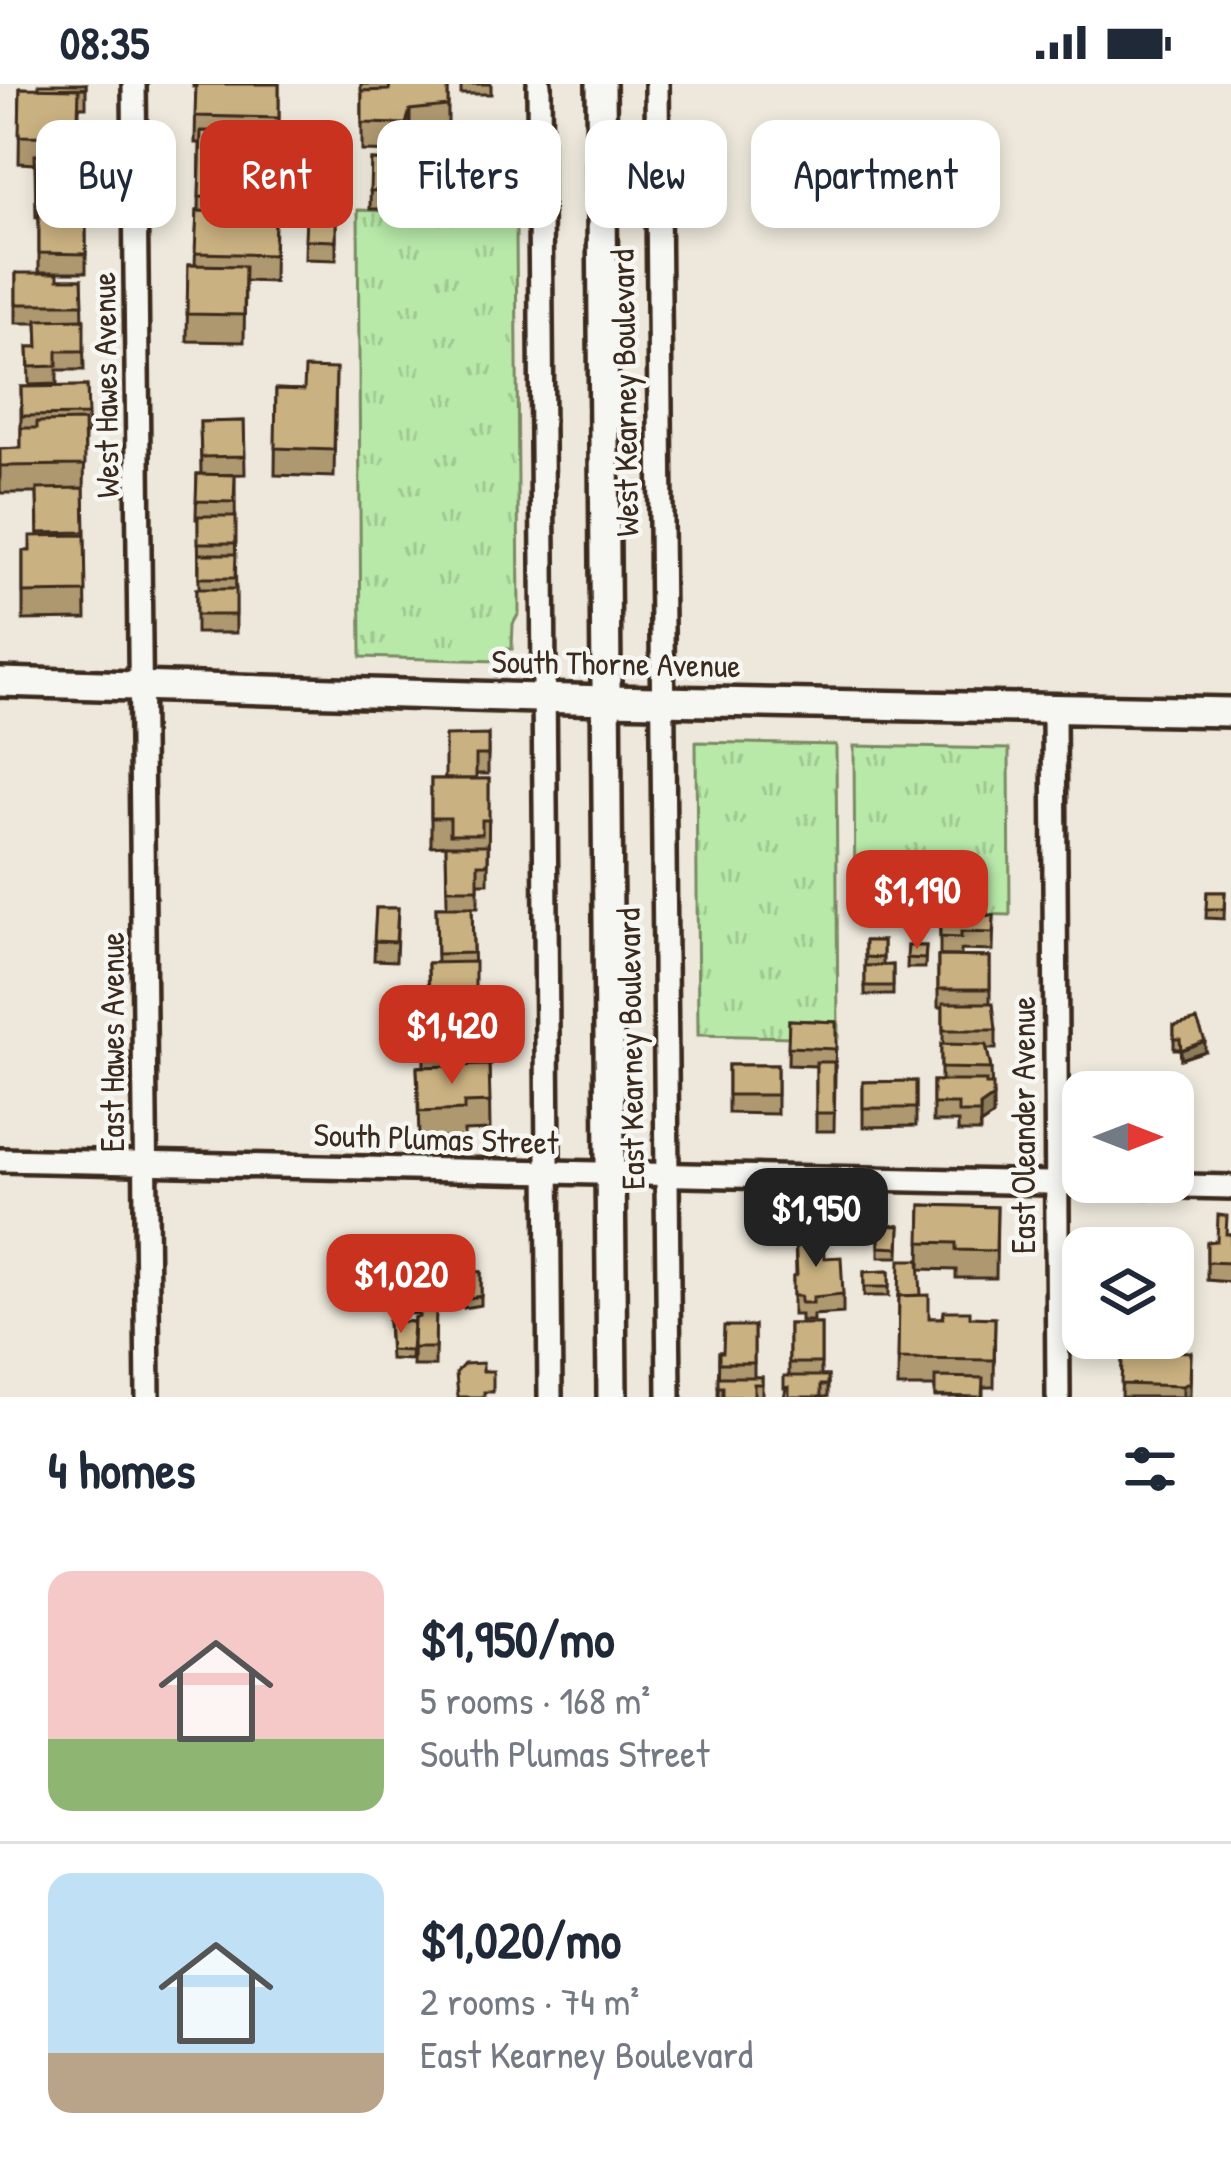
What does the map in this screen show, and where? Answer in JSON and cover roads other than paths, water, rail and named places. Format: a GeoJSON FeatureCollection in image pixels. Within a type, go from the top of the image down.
{"type":"FeatureCollection","features":[{"type":"Feature","properties":{"kind":"main road","name":"West Kearney Boulevard"},"geometry":{"type":"LineString","coordinates":[[601,84],[606,700]]}},
{"type":"Feature","properties":{"kind":"main road","name":"South Thorne Avenue"},"geometry":{"type":"LineString","coordinates":[[0,682],[1231,712]]}},
{"type":"Feature","properties":{"kind":"main road","name":"East Kearney Boulevard"},"geometry":{"type":"LineString","coordinates":[[606,700],[612,1397]]}},
{"type":"Feature","properties":{"kind":"street","name":"West Hawes Avenue"},"geometry":{"type":"LineString","coordinates":[[134,84],[142,686]]}},
{"type":"Feature","properties":{"kind":"street"},"geometry":{"type":"LineString","coordinates":[[539,84],[550,1397]]}},
{"type":"Feature","properties":{"kind":"street","name":"West Kearney Boulevard"},"geometry":{"type":"LineString","coordinates":[[657,84],[663,701]]}},
{"type":"Feature","properties":{"kind":"street","name":"East Hawes Avenue"},"geometry":{"type":"LineString","coordinates":[[142,686],[148,1397]]}},
{"type":"Feature","properties":{"kind":"street","name":"East Kearney Boulevard"},"geometry":{"type":"LineString","coordinates":[[663,701],[669,1397]]}},
{"type":"Feature","properties":{"kind":"street","name":"East Oleander Avenue"},"geometry":{"type":"LineString","coordinates":[[1054,708],[1058,1397]]}},
{"type":"Feature","properties":{"kind":"street","name":"South Plumas Street"},"geometry":{"type":"LineString","coordinates":[[0,1160],[1231,1187]]}}]}
